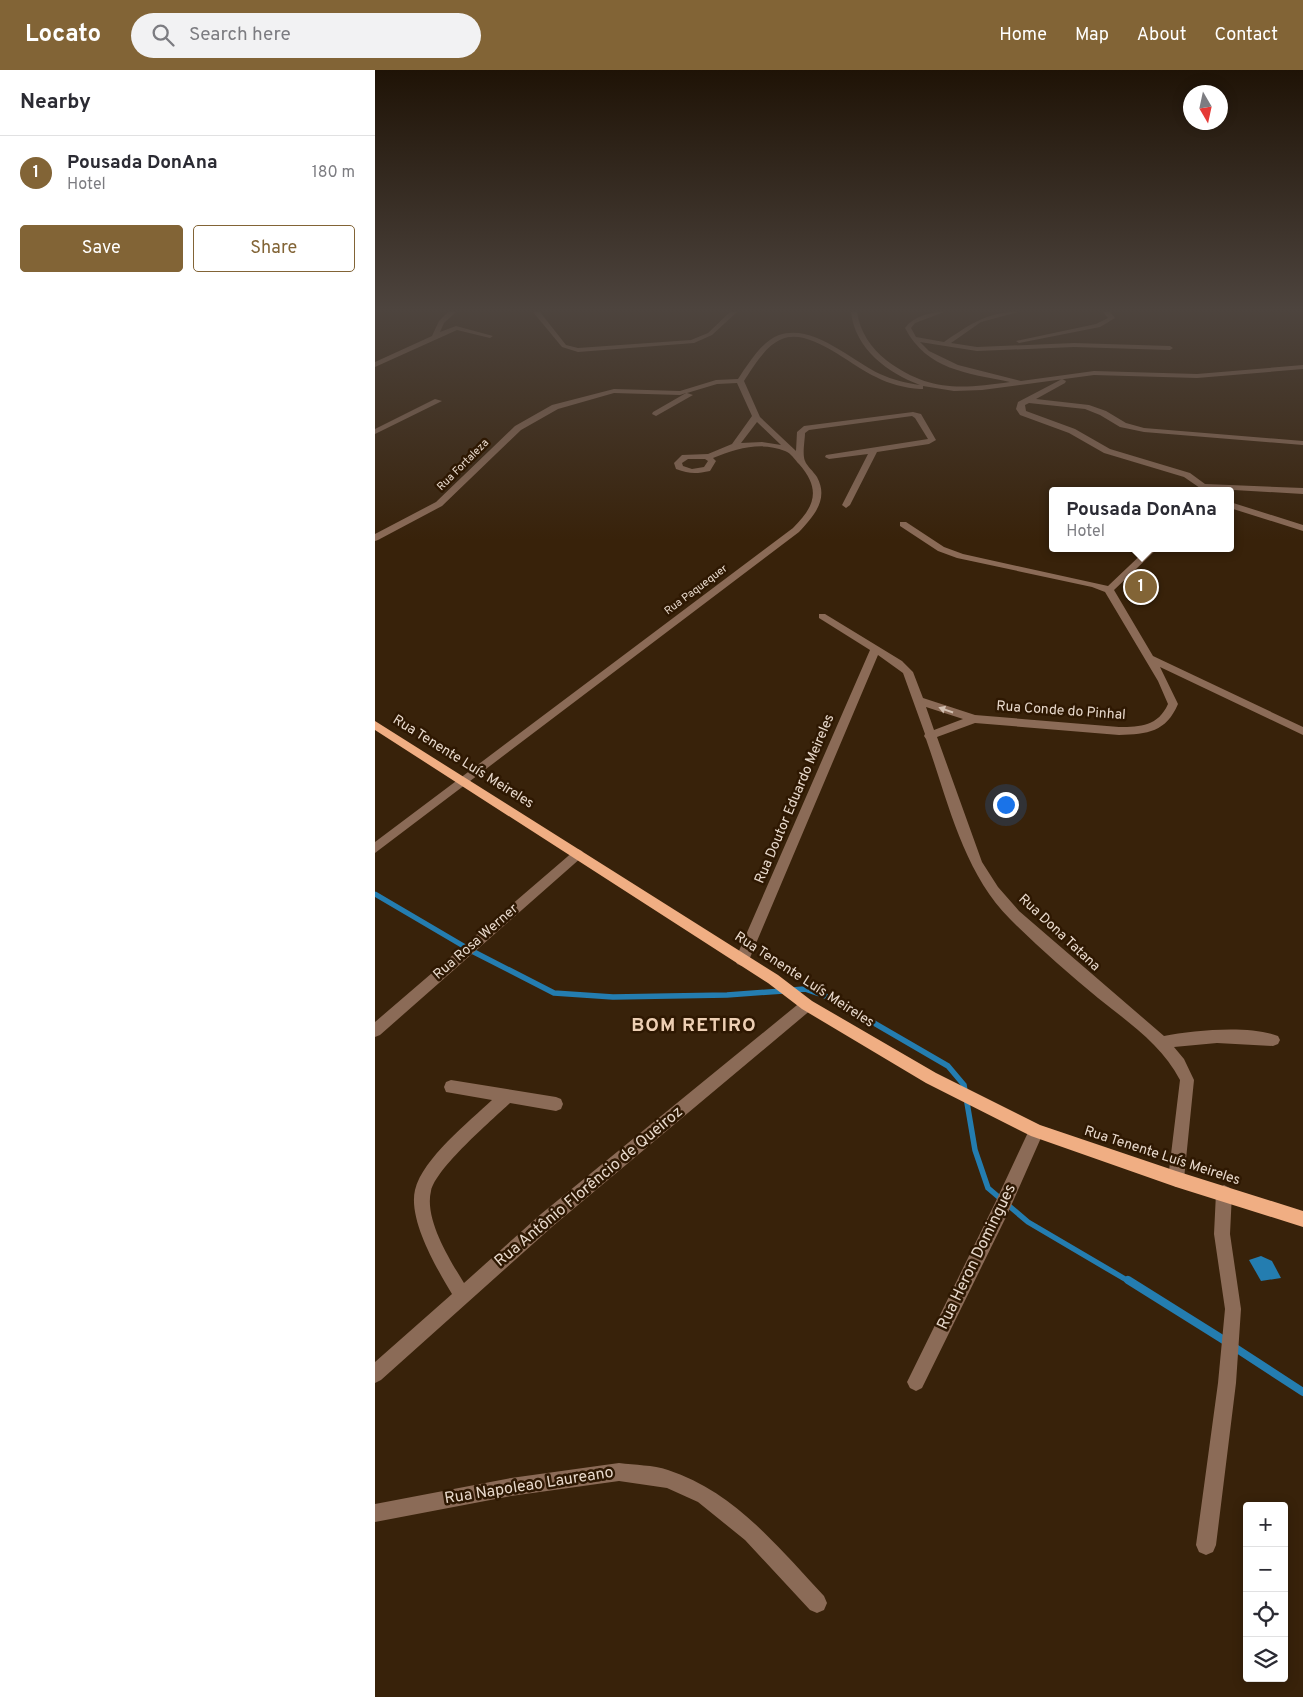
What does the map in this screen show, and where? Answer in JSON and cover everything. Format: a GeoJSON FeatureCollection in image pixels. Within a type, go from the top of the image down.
{"type":"FeatureCollection","features":[{"type":"Feature","properties":{"kind":"main road","name":"Rua Tenente Luís Meireles"},"geometry":{"type":"LineString","coordinates":[[375,725],[773,979],[802,1001],[988,1109],[1036,1131],[1176,1180],[1224,1193],[1303,1219]]}},
{"type":"Feature","properties":{"kind":"street","name":"Rua Paquequer"},"geometry":{"type":"LineString","coordinates":[[463,781],[807,520],[815,510],[820,493],[817,483],[800,460],[756,417],[743,388]]}},
{"type":"Feature","properties":{"kind":"street"},"geometry":{"type":"LineString","coordinates":[[962,388],[985,388]]}},
{"type":"Feature","properties":{"kind":"street"},"geometry":{"type":"LineString","coordinates":[[1048,388],[1021,404],[1020,409],[1023,413],[1072,431],[1107,451],[1179,472],[1202,487]]}},
{"type":"Feature","properties":{"kind":"street"},"geometry":{"type":"LineString","coordinates":[[656,414],[698,389]]}},
{"type":"Feature","properties":{"kind":"street","name":"Rua Fortaleza"},"geometry":{"type":"LineString","coordinates":[[375,538],[439,504],[518,428],[542,413],[575,400],[614,392],[672,394],[698,389]]}},
{"type":"Feature","properties":{"kind":"street"},"geometry":{"type":"LineString","coordinates":[[1027,400],[1086,407],[1103,413],[1123,424],[1144,430],[1303,443]]}},
{"type":"Feature","properties":{"kind":"street"},"geometry":{"type":"LineString","coordinates":[[375,432],[438,402]]}},
{"type":"Feature","properties":{"kind":"street"},"geometry":{"type":"LineString","coordinates":[[800,460],[801,432],[807,428],[913,414],[918,416],[932,440],[829,457]]}},
{"type":"Feature","properties":{"kind":"street"},"geometry":{"type":"LineString","coordinates":[[735,446],[756,417]]}},
{"type":"Feature","properties":{"kind":"street"},"geometry":{"type":"LineString","coordinates":[[708,456],[735,446],[768,445],[787,448]]}},
{"type":"Feature","properties":{"kind":"street"},"geometry":{"type":"LineString","coordinates":[[846,505],[874,450]]}},
{"type":"Feature","properties":{"kind":"street"},"geometry":{"type":"LineString","coordinates":[[1234,489],[1303,491]]}},
{"type":"Feature","properties":{"kind":"street"},"geometry":{"type":"LineString","coordinates":[[1234,506],[1303,528]]}},
{"type":"Feature","properties":{"kind":"street"},"geometry":{"type":"LineString","coordinates":[[903,524],[941,549],[960,556],[1095,584],[1109,590],[1151,552]]}},
{"type":"Feature","properties":{"kind":"street","name":"Rua Conde do Pinhal"},"geometry":{"type":"LineString","coordinates":[[917,700],[974,719],[1119,731],[1141,731],[1155,727],[1169,715],[1173,704],[1170,694],[1109,590]]}},
{"type":"Feature","properties":{"kind":"street","name":"Rua Dona Tatana"},"geometry":{"type":"LineString","coordinates":[[823,616],[875,651],[898,663],[908,672],[929,736],[976,863],[994,891],[1014,915],[1043,943],[1162,1043],[1179,1064],[1187,1080],[1176,1180]]}},
{"type":"Feature","properties":{"kind":"street","name":"Rua Doutor Eduardo Meireles"},"geometry":{"type":"LineString","coordinates":[[742,960],[875,651]]}},
{"type":"Feature","properties":{"kind":"street"},"geometry":{"type":"LineString","coordinates":[[1149,658],[1303,731]]}},
{"type":"Feature","properties":{"kind":"street"},"geometry":{"type":"LineString","coordinates":[[929,736],[974,719]]}},
{"type":"Feature","properties":{"kind":"street"},"geometry":{"type":"LineString","coordinates":[[375,848],[463,781]]}},
{"type":"Feature","properties":{"kind":"street","name":"Rua Rosa Werner"},"geometry":{"type":"LineString","coordinates":[[375,1031],[578,854]]}},
{"type":"Feature","properties":{"kind":"street","name":"Rua Antônio Florêncio de Queiroz"},"geometry":{"type":"LineString","coordinates":[[375,1374],[462,1295],[802,1001]]}},
{"type":"Feature","properties":{"kind":"street"},"geometry":{"type":"LineString","coordinates":[[1162,1043],[1184,1038],[1216,1036],[1273,1040]]}},
{"type":"Feature","properties":{"kind":"street"},"geometry":{"type":"LineString","coordinates":[[451,1087],[556,1104]]}},
{"type":"Feature","properties":{"kind":"street"},"geometry":{"type":"LineString","coordinates":[[462,1295],[422,1214],[423,1189],[444,1160],[507,1096]]}},
{"type":"Feature","properties":{"kind":"street","name":"Rua Heron Domingues"},"geometry":{"type":"LineString","coordinates":[[916,1382],[1001,1209],[1036,1131]]}},
{"type":"Feature","properties":{"kind":"street"},"geometry":{"type":"LineString","coordinates":[[1206,1545],[1227,1382],[1233,1309],[1222,1234],[1224,1193]]}},
{"type":"Feature","properties":{"kind":"street","name":"Rua Napoleao Laureano"},"geometry":{"type":"LineString","coordinates":[[375,1513],[511,1487],[619,1472],[667,1479],[705,1496],[752,1533],[817,1603]]}},
{"type":"Feature","properties":{"kind":"water"},"geometry":{"type":"Polygon","coordinates":[[[1261,1256],[1272,1261],[1281,1278],[1261,1281],[1249,1260],[1261,1256]]]}},
{"type":"Feature","properties":{"kind":"waterway"},"geometry":{"type":"LineString","coordinates":[[375,894],[472,951]]}},
{"type":"Feature","properties":{"kind":"waterway"},"geometry":{"type":"LineString","coordinates":[[470,950],[554,993],[613,997],[727,995],[783,991]]}},
{"type":"Feature","properties":{"kind":"waterway"},"geometry":{"type":"LineString","coordinates":[[792,990],[805,989],[831,998],[948,1066],[964,1085],[975,1150],[988,1188],[1028,1222],[1130,1282]]}},
{"type":"Feature","properties":{"kind":"waterway"},"geometry":{"type":"LineString","coordinates":[[1128,1280],[1227,1342]]}},
{"type":"Feature","properties":{"kind":"waterway"},"geometry":{"type":"LineString","coordinates":[[1234,1347],[1303,1392]]}},
{"type":"Feature","properties":{"kind":"place","name":"Pousada DonAna"},"geometry":{"type":"Point","coordinates":[1141,587]}},
{"type":"Feature","properties":{"kind":"district","name":"BOM RETIRO"},"geometry":{"type":"Point","coordinates":[694,1026]}}]}
